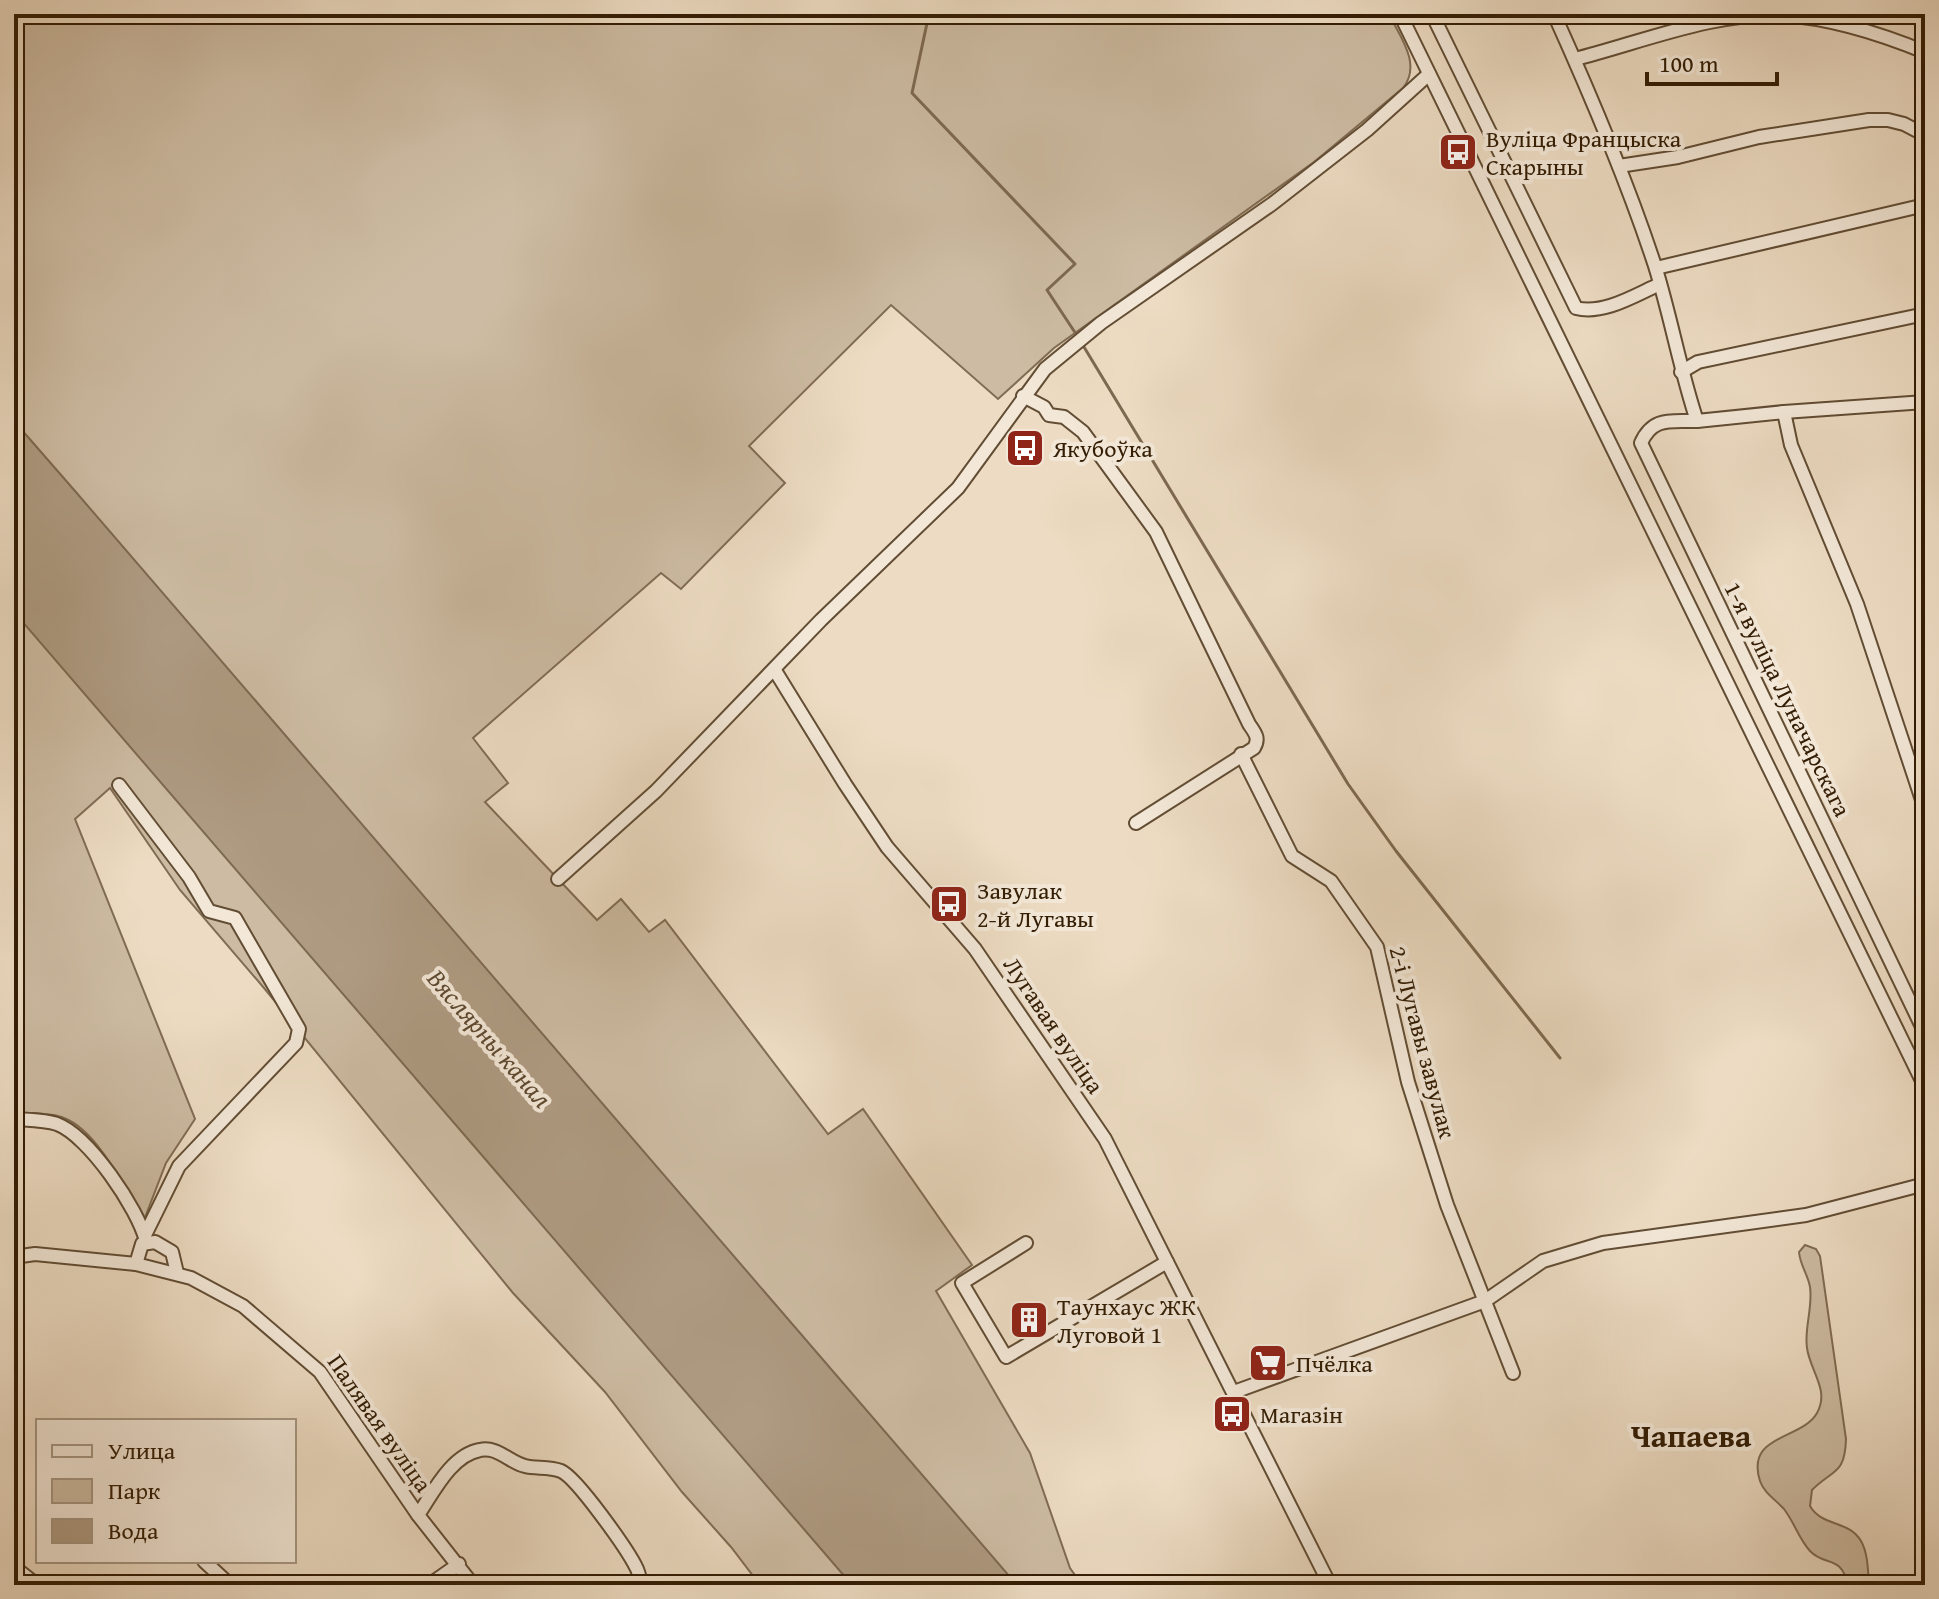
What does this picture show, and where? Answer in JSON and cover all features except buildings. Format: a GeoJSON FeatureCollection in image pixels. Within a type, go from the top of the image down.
{"type":"FeatureCollection","features":[{"type":"Feature","properties":{"kind":"street"},"geometry":{"type":"LineString","coordinates":[[1400,14],[1925,1087]]}},
{"type":"Feature","properties":{"kind":"street"},"geometry":{"type":"LineString","coordinates":[[1432,14],[1576,308],[1588,311],[1605,308],[1660,284]]}},
{"type":"Feature","properties":{"kind":"street"},"geometry":{"type":"LineString","coordinates":[[1554,14],[1619,166],[1656,268],[1681,372],[1697,421],[1925,402]]}},
{"type":"Feature","properties":{"kind":"street"},"geometry":{"type":"LineString","coordinates":[[1575,59],[1707,22],[1744,16],[1781,15],[1820,20],[1896,40],[1925,52]]}},
{"type":"Feature","properties":{"kind":"street"},"geometry":{"type":"LineString","coordinates":[[558,879],[656,791],[774,669],[958,488],[1045,369],[1101,323],[1272,204],[1367,130],[1429,74]]}},
{"type":"Feature","properties":{"kind":"street"},"geometry":{"type":"LineString","coordinates":[[1619,166],[1678,157],[1759,137],[1869,120],[1904,124],[1925,135]]}},
{"type":"Feature","properties":{"kind":"street"},"geometry":{"type":"LineString","coordinates":[[1656,268],[1925,205]]}},
{"type":"Feature","properties":{"kind":"street"},"geometry":{"type":"LineString","coordinates":[[1681,372],[1698,362],[1925,314]]}},
{"type":"Feature","properties":{"kind":"street"},"geometry":{"type":"LineString","coordinates":[[1023,396],[1044,407],[1049,415],[1074,422],[1156,532],[1249,724],[1257,734],[1254,748],[1136,823]]}},
{"type":"Feature","properties":{"kind":"street"},"geometry":{"type":"LineString","coordinates":[[1784,412],[1791,445],[1857,604],[1925,809]]}},
{"type":"Feature","properties":{"kind":"street","name":"1-я вуліца Луначарскага"},"geometry":{"type":"LineString","coordinates":[[1697,421],[1655,423],[1641,443],[1925,1033]]}},
{"type":"Feature","properties":{"kind":"street","name":"Лугавая вуліца"},"geometry":{"type":"LineString","coordinates":[[774,669],[887,847],[975,949],[1105,1139],[1330,1585]]}},
{"type":"Feature","properties":{"kind":"street","name":"2-і Лугавы завулак"},"geometry":{"type":"LineString","coordinates":[[1241,754],[1292,856],[1331,881],[1377,947],[1408,1082],[1447,1205],[1513,1373]]}},
{"type":"Feature","properties":{"kind":"street"},"geometry":{"type":"LineString","coordinates":[[119,785],[189,877],[209,911],[235,918],[299,1029],[296,1043],[179,1166],[142,1244],[136,1264]]}},
{"type":"Feature","properties":{"kind":"street"},"geometry":{"type":"LineString","coordinates":[[14,1119],[57,1125],[81,1139],[102,1162],[146,1238],[172,1252],[177,1273]]}},
{"type":"Feature","properties":{"kind":"street"},"geometry":{"type":"LineString","coordinates":[[1234,1392],[1485,1301],[1543,1261],[1603,1243],[1806,1215],[1925,1184]]}},
{"type":"Feature","properties":{"kind":"street"},"geometry":{"type":"LineString","coordinates":[[1026,1243],[962,1283],[1006,1357],[1167,1262]]}},
{"type":"Feature","properties":{"kind":"street","name":"Палявая вуліца"},"geometry":{"type":"LineString","coordinates":[[14,1257],[35,1254],[136,1264],[177,1273],[243,1306],[320,1372],[418,1515],[473,1585]]}},
{"type":"Feature","properties":{"kind":"street"},"geometry":{"type":"LineString","coordinates":[[418,1515],[455,1463],[481,1449],[497,1452],[526,1467],[559,1470],[571,1476],[597,1511],[637,1568],[641,1585]]}},
{"type":"Feature","properties":{"kind":"street"},"geometry":{"type":"LineString","coordinates":[[206,1563],[230,1585]]}},
{"type":"Feature","properties":{"kind":"street"},"geometry":{"type":"LineString","coordinates":[[429,1585],[459,1564]]}},
{"type":"Feature","properties":{"kind":"street"},"geometry":{"type":"LineString","coordinates":[[14,1567],[37,1585]]}},
{"type":"Feature","properties":{"kind":"green space"},"geometry":{"type":"Polygon","coordinates":[[[14,14],[1389,14],[1410,60],[1408,79],[1403,88],[1314,162],[1054,348],[998,399],[891,305],[749,446],[785,483],[681,589],[661,573],[473,738],[508,783],[485,802],[597,920],[621,899],[649,932],[665,920],[828,1134],[863,1109],[972,1265],[936,1291],[1030,1453],[1070,1568],[1082,1585],[760,1585],[682,1492],[605,1392],[513,1293],[180,890],[110,788],[75,819],[195,1119],[166,1163],[144,1220],[110,1162],[76,1125],[52,1115],[14,1112],[14,14]]]}},
{"type":"Feature","properties":{"kind":"green space"},"geometry":{"type":"Polygon","coordinates":[[[1805,1245],[1816,1249],[1820,1256],[1846,1439],[1840,1465],[1812,1490],[1810,1506],[1821,1517],[1856,1534],[1866,1557],[1869,1585],[1848,1585],[1837,1565],[1810,1551],[1784,1509],[1767,1493],[1760,1481],[1760,1454],[1767,1446],[1810,1422],[1820,1405],[1820,1388],[1807,1348],[1810,1287],[1799,1252],[1805,1245]]]}},
{"type":"Feature","properties":{"kind":"water","name":"Вяслярны канал"},"geometry":{"type":"Polygon","coordinates":[[[14,421],[1017,1585],[852,1585],[14,612],[14,421]]]}},
{"type":"Feature","properties":{"kind":"waterway"},"geometry":{"type":"LineString","coordinates":[[929,14],[912,93],[1075,264],[1047,290],[1076,334]]}},
{"type":"Feature","properties":{"kind":"waterway"},"geometry":{"type":"LineString","coordinates":[[1084,347],[1348,784],[1396,851],[1560,1058]]}},
{"type":"Feature","properties":{"kind":"place","name":"Вуліца Францыска Скарыны"},"geometry":{"type":"Point","coordinates":[1458,152]}},
{"type":"Feature","properties":{"kind":"place","name":"Якубоўка"},"geometry":{"type":"Point","coordinates":[1025,448]}},
{"type":"Feature","properties":{"kind":"place","name":"Завулак 2-й Лугавы"},"geometry":{"type":"Point","coordinates":[949,904]}},
{"type":"Feature","properties":{"kind":"place","name":"Таунхаус ЖК Луговой 1"},"geometry":{"type":"Point","coordinates":[1029,1320]}},
{"type":"Feature","properties":{"kind":"place","name":"Пчёлка"},"geometry":{"type":"Point","coordinates":[1268,1363]}},
{"type":"Feature","properties":{"kind":"place","name":"Магазін"},"geometry":{"type":"Point","coordinates":[1232,1414]}},
{"type":"Feature","properties":{"kind":"district","name":"Чапаева"},"geometry":{"type":"Point","coordinates":[1691,1435]}}]}
